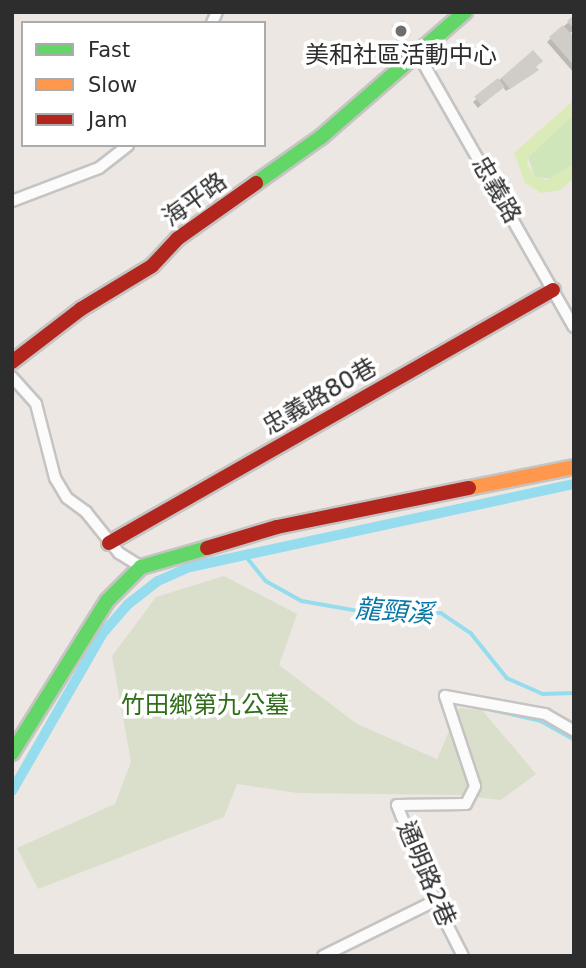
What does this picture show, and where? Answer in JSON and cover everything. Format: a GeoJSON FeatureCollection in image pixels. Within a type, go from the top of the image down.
{"type":"FeatureCollection","features":[{"type":"Feature","properties":{"kind":"street","name":"海平路"},"geometry":{"type":"LineString","coordinates":[[12,362],[81,309],[152,266],[177,239],[321,137],[465,12]]}},
{"type":"Feature","properties":{"kind":"street","name":"忠義路"},"geometry":{"type":"LineString","coordinates":[[418,54],[574,327]]}},
{"type":"Feature","properties":{"kind":"street"},"geometry":{"type":"LineString","coordinates":[[12,201],[99,168],[118,158],[126,147]]}},
{"type":"Feature","properties":{"kind":"street","name":"忠義路80巷"},"geometry":{"type":"LineString","coordinates":[[109,543],[553,290]]}},
{"type":"Feature","properties":{"kind":"street"},"geometry":{"type":"LineString","coordinates":[[12,377],[36,404],[55,478],[67,498],[86,512],[109,543],[141,567]]}},
{"type":"Feature","properties":{"kind":"street"},"geometry":{"type":"LineString","coordinates":[[12,753],[107,601],[141,567],[277,527],[574,467]]}},
{"type":"Feature","properties":{"kind":"street","name":"通明路2巷"},"geometry":{"type":"LineString","coordinates":[[463,956],[435,901],[397,805],[466,804],[475,786],[445,696],[545,714],[574,731]]}},
{"type":"Feature","properties":{"kind":"street"},"geometry":{"type":"LineString","coordinates":[[323,956],[435,901]]}},
{"type":"Feature","properties":{"kind":"green space"},"geometry":{"type":"Polygon","coordinates":[[[574,100],[574,114],[528,157],[527,164],[535,177],[548,180],[574,163],[574,178],[560,190],[541,193],[525,183],[514,153],[574,100]]]}},
{"type":"Feature","properties":{"kind":"green space"},"geometry":{"type":"Polygon","coordinates":[[[574,114],[574,163],[553,179],[535,177],[528,157],[574,114]]]}},
{"type":"Feature","properties":{"kind":"green space","name":"竹田鄉第九公墓"},"geometry":{"type":"Polygon","coordinates":[[[224,576],[297,614],[279,665],[357,724],[437,759],[459,708],[482,710],[536,774],[501,800],[460,795],[297,793],[237,784],[224,817],[38,889],[17,848],[115,804],[131,762],[112,656],[156,597],[224,576]]]}},
{"type":"Feature","properties":{"kind":"building"},"geometry":{"type":"Polygon","coordinates":[[[574,15],[574,29],[567,21],[574,15]]]}},
{"type":"Feature","properties":{"kind":"building","name":"美和社區活動中心"},"geometry":{"type":"Polygon","coordinates":[[[403,20],[411,35],[400,41],[392,26],[403,20]]]}},
{"type":"Feature","properties":{"kind":"building"},"geometry":{"type":"Polygon","coordinates":[[[563,25],[574,37],[574,66],[549,37],[563,25]]]}},
{"type":"Feature","properties":{"kind":"building"},"geometry":{"type":"Polygon","coordinates":[[[533,50],[543,61],[536,67],[539,70],[510,89],[501,78],[533,50]]]}},
{"type":"Feature","properties":{"kind":"building"},"geometry":{"type":"Polygon","coordinates":[[[498,78],[505,87],[481,105],[474,96],[498,78]]]}},
{"type":"Feature","properties":{"kind":"waterway","name":"龍頸溪"},"geometry":{"type":"LineString","coordinates":[[12,791],[103,633],[127,605],[158,581],[190,567],[574,484]]}},
{"type":"Feature","properties":{"kind":"waterway","name":"龍頸溪"},"geometry":{"type":"LineString","coordinates":[[245,555],[266,581],[302,601],[359,611],[441,613],[471,633],[507,678],[543,694],[574,693]]}},
{"type":"Feature","properties":{"kind":"waterway"},"geometry":{"type":"LineString","coordinates":[[493,710],[541,721],[574,739]]}},
{"type":"Feature","properties":{"kind":"traffic: fast"},"geometry":{"type":"LineString","coordinates":[[256,183],[321,137],[465,12]]}},
{"type":"Feature","properties":{"kind":"traffic: fast"},"geometry":{"type":"LineString","coordinates":[[12,753],[107,601],[141,567],[207,548]]}},
{"type":"Feature","properties":{"kind":"traffic: slow"},"geometry":{"type":"LineString","coordinates":[[469,488],[574,467]]}},
{"type":"Feature","properties":{"kind":"traffic: jam"},"geometry":{"type":"LineString","coordinates":[[12,362],[81,309],[152,266],[177,239],[256,183]]}},
{"type":"Feature","properties":{"kind":"traffic: jam"},"geometry":{"type":"LineString","coordinates":[[109,543],[553,290]]}},
{"type":"Feature","properties":{"kind":"traffic: jam"},"geometry":{"type":"LineString","coordinates":[[207,548],[277,527],[469,488]]}},
{"type":"Feature","properties":{"kind":"place","name":"美和社區活動中心"},"geometry":{"type":"Point","coordinates":[401,31]}}]}
